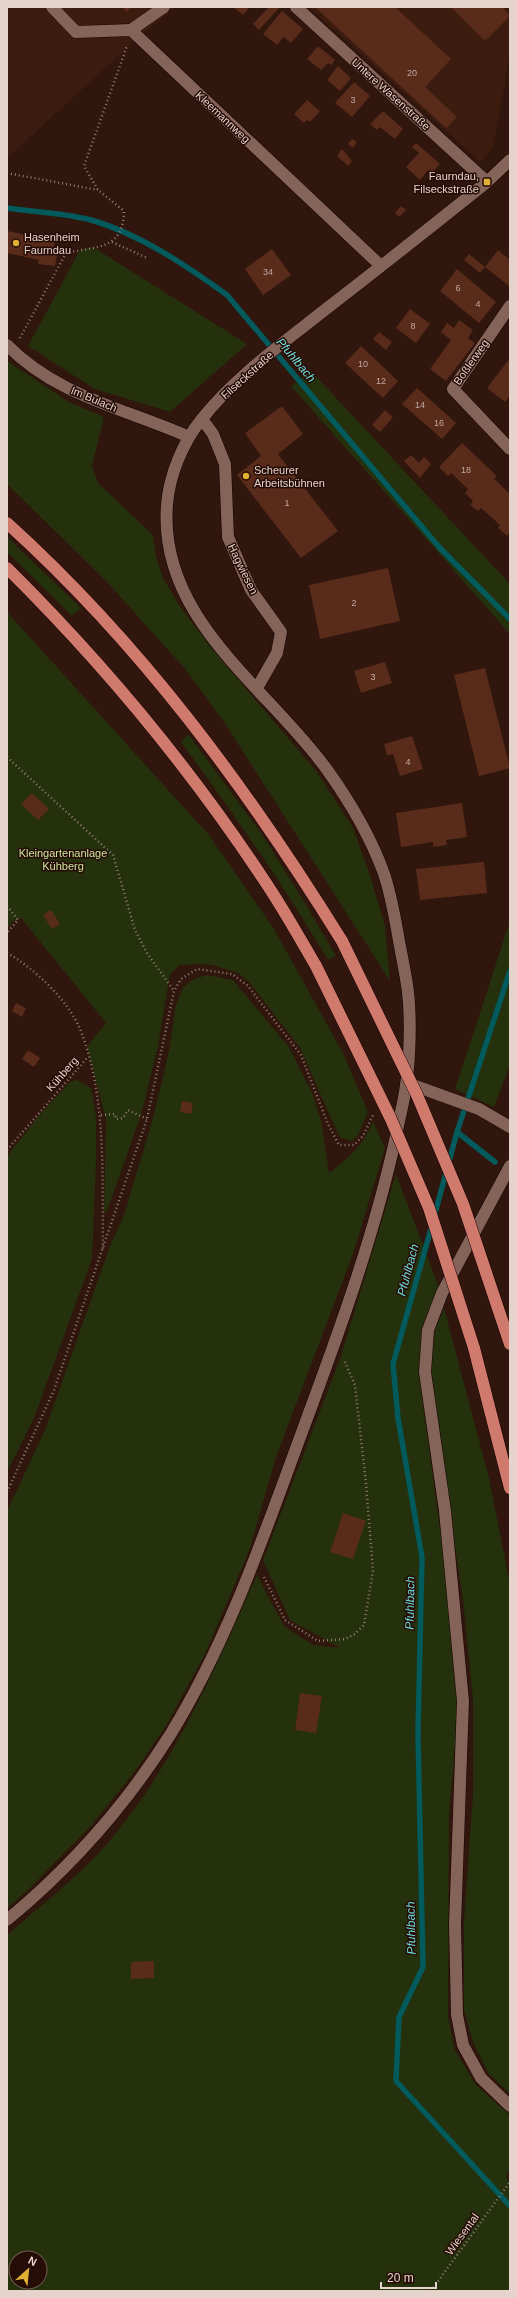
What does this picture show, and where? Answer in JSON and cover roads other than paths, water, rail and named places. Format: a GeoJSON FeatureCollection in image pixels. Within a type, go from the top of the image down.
{"type":"FeatureCollection","features":[{"type":"Feature","properties":{"kind":"highway"},"geometry":{"type":"LineString","coordinates":[[7,522],[123,639],[163,686],[245,792],[293,862],[342,941],[418,1095],[457,1189],[510,1344]]}},
{"type":"Feature","properties":{"kind":"highway"},"geometry":{"type":"LineString","coordinates":[[7,568],[54,614],[112,679],[178,760],[218,813],[265,881],[316,966],[390,1117],[429,1208],[474,1348],[510,1488]]}},
{"type":"Feature","properties":{"kind":"street"},"geometry":{"type":"LineString","coordinates":[[52,7],[76,32],[131,30],[164,7]]}},
{"type":"Feature","properties":{"kind":"street","name":"Untere Wasenstraße"},"geometry":{"type":"LineString","coordinates":[[296,7],[487,182]]}},
{"type":"Feature","properties":{"kind":"street","name":"Kleemannweg"},"geometry":{"type":"LineString","coordinates":[[131,30],[381,266]]}},
{"type":"Feature","properties":{"kind":"street","name":"Filseckstraße"},"geometry":{"type":"LineString","coordinates":[[7,1920],[32,1900],[97,1835],[170,1735],[213,1657],[256,1558],[336,1340],[385,1183],[407,1083],[409,996],[396,920],[384,874],[366,833],[327,770],[192,611],[174,573],[169,548],[167,504],[175,469],[189,437],[202,419],[231,388],[264,358],[487,182],[510,160]]}},
{"type":"Feature","properties":{"kind":"street","name":"Boßlerweg"},"geometry":{"type":"LineString","coordinates":[[510,306],[453,389],[510,449]]}},
{"type":"Feature","properties":{"kind":"street","name":"Im Bulach"},"geometry":{"type":"LineString","coordinates":[[10,348],[48,377],[94,402],[160,424],[189,437]]}},
{"type":"Feature","properties":{"kind":"street","name":"Hagwiesen"},"geometry":{"type":"LineString","coordinates":[[202,419],[214,434],[225,464],[228,536],[251,590],[281,632],[277,653],[257,688]]}},
{"type":"Feature","properties":{"kind":"street"},"geometry":{"type":"LineString","coordinates":[[407,1083],[479,1109],[510,1127]]}},
{"type":"Feature","properties":{"kind":"street"},"geometry":{"type":"LineString","coordinates":[[510,1166],[442,1294],[428,1330],[425,1372],[445,1511],[463,1701],[454,1925],[457,2016],[463,2045],[481,2078],[510,2106]]}},
{"type":"Feature","properties":{"kind":"waterway","name":"Pfuhlbach"},"geometry":{"type":"LineString","coordinates":[[7,208],[71,216],[91,220],[109,226],[145,242],[179,262],[227,295],[439,547],[510,619]]}},
{"type":"Feature","properties":{"kind":"waterway","name":"Pfuhlbach"},"geometry":{"type":"LineString","coordinates":[[434,1217],[457,1132],[510,971]]}},
{"type":"Feature","properties":{"kind":"waterway"},"geometry":{"type":"LineString","coordinates":[[457,1132],[495,1162]]}},
{"type":"Feature","properties":{"kind":"waterway","name":"Pfuhlbach"},"geometry":{"type":"LineString","coordinates":[[432,1225],[393,1364],[398,1418],[422,1557],[418,1734],[423,1967],[399,2017],[396,2081],[510,2206]]}},
{"type":"Feature","properties":{"kind":"place","name":"Faurndau, Filseckstraße"},"geometry":{"type":"Point","coordinates":[487,182]}},
{"type":"Feature","properties":{"kind":"place","name":"Hasenheim Faurndau"},"geometry":{"type":"Point","coordinates":[16,243]}},
{"type":"Feature","properties":{"kind":"place","name":"Scheurer Arbeitsbühnen"},"geometry":{"type":"Point","coordinates":[246,476]}},
{"type":"Feature","properties":{"kind":"park label","name":"Kleingartenanlage Kühberg"},"geometry":{"type":"Point","coordinates":[63,859]}}]}
